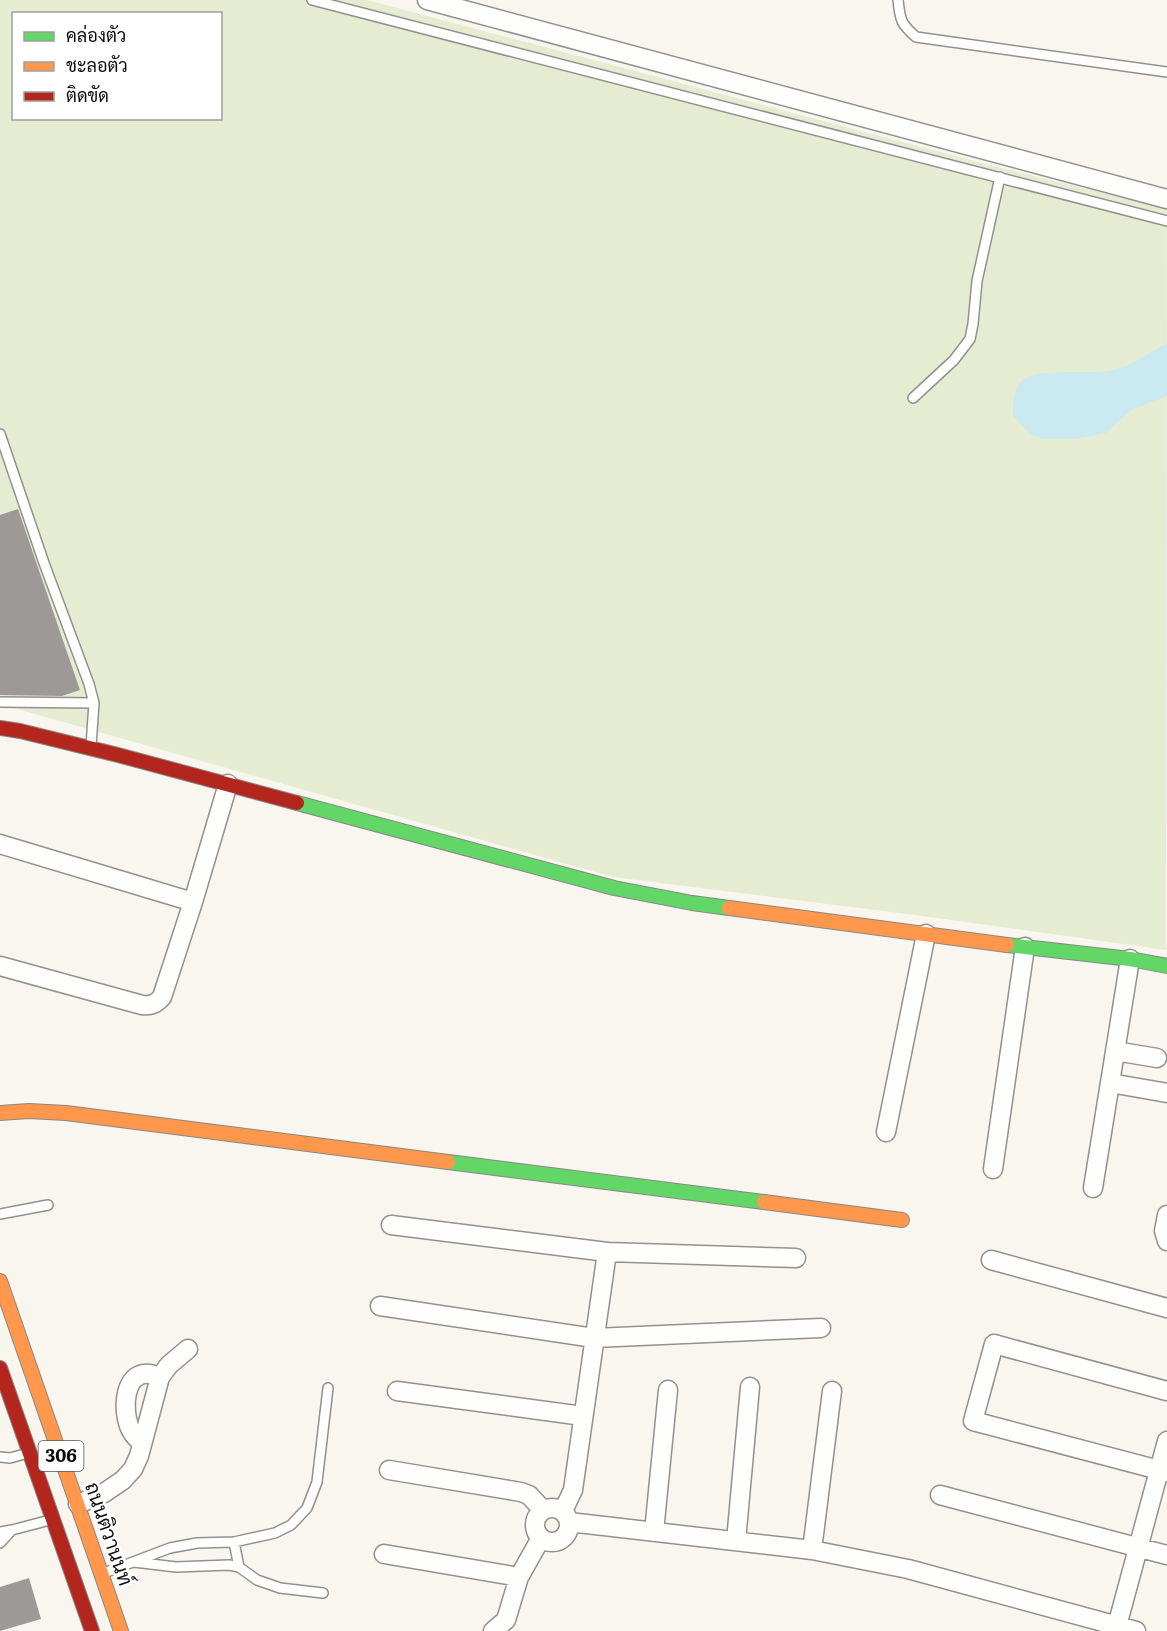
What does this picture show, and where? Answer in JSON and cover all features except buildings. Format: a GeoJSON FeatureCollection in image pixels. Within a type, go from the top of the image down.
{"type":"FeatureCollection","features":[{"type":"Feature","properties":{"kind":"street"},"geometry":{"type":"LineString","coordinates":[[427,0],[1167,199]]}},
{"type":"Feature","properties":{"kind":"street"},"geometry":{"type":"LineString","coordinates":[[0,728],[91,748],[614,888],[692,903],[1130,959],[1167,966]]}},
{"type":"Feature","properties":{"kind":"street"},"geometry":{"type":"LineString","coordinates":[[0,966],[142,1005],[157,1004],[162,997],[193,902],[228,784]]}},
{"type":"Feature","properties":{"kind":"street"},"geometry":{"type":"LineString","coordinates":[[0,844],[193,902]]}},
{"type":"Feature","properties":{"kind":"street"},"geometry":{"type":"LineString","coordinates":[[886,1132],[926,934]]}},
{"type":"Feature","properties":{"kind":"street"},"geometry":{"type":"LineString","coordinates":[[993,1169],[1025,947]]}},
{"type":"Feature","properties":{"kind":"street"},"geometry":{"type":"LineString","coordinates":[[1093,1188],[1130,959]]}},
{"type":"Feature","properties":{"kind":"street"},"geometry":{"type":"LineString","coordinates":[[1115,1051],[1157,1058]]}},
{"type":"Feature","properties":{"kind":"street"},"geometry":{"type":"LineString","coordinates":[[1110,1083],[1167,1093]]}},
{"type":"Feature","properties":{"kind":"street"},"geometry":{"type":"LineString","coordinates":[[0,1113],[29,1111],[66,1113],[902,1221]]}},
{"type":"Feature","properties":{"kind":"street"},"geometry":{"type":"LineString","coordinates":[[1167,1215],[1164,1231],[1167,1241]]}},
{"type":"Feature","properties":{"kind":"street"},"geometry":{"type":"LineString","coordinates":[[391,1225],[607,1252],[795,1258]]}},
{"type":"Feature","properties":{"kind":"street"},"geometry":{"type":"LineString","coordinates":[[607,1252],[573,1490],[566,1516],[568,1530],[564,1537],[557,1541],[549,1542],[541,1538],[536,1532],[537,1515],[551,1508],[566,1516],[654,1532],[812,1550],[908,1569],[1136,1631]]}},
{"type":"Feature","properties":{"kind":"street"},"geometry":{"type":"LineString","coordinates":[[992,1260],[1167,1308]]}},
{"type":"Feature","properties":{"kind":"street","name":"ถนนติวานนท์"},"geometry":{"type":"LineString","coordinates":[[0,1281],[120,1631]]}},
{"type":"Feature","properties":{"kind":"street"},"geometry":{"type":"LineString","coordinates":[[380,1306],[594,1338],[821,1328]]}},
{"type":"Feature","properties":{"kind":"street"},"geometry":{"type":"LineString","coordinates":[[1163,1471],[973,1422],[994,1344],[1167,1391]]}},
{"type":"Feature","properties":{"kind":"street"},"geometry":{"type":"LineString","coordinates":[[78,1504],[104,1493],[123,1480],[133,1469],[160,1377],[169,1365],[188,1349]]}},
{"type":"Feature","properties":{"kind":"street","name":"306"},"geometry":{"type":"LineString","coordinates":[[0,1368],[92,1631]]}},
{"type":"Feature","properties":{"kind":"street"},"geometry":{"type":"LineString","coordinates":[[142,1443],[132,1433],[128,1424],[126,1395],[131,1383],[139,1375],[148,1374],[160,1377]]}},
{"type":"Feature","properties":{"kind":"street"},"geometry":{"type":"LineString","coordinates":[[736,1541],[750,1387]]}},
{"type":"Feature","properties":{"kind":"street"},"geometry":{"type":"LineString","coordinates":[[654,1532],[668,1390]]}},
{"type":"Feature","properties":{"kind":"street"},"geometry":{"type":"LineString","coordinates":[[397,1391],[583,1416]]}},
{"type":"Feature","properties":{"kind":"street"},"geometry":{"type":"LineString","coordinates":[[812,1550],[832,1391]]}},
{"type":"Feature","properties":{"kind":"street"},"geometry":{"type":"LineString","coordinates":[[1117,1626],[1138,1548],[1163,1471],[1167,1441]]}},
{"type":"Feature","properties":{"kind":"street"},"geometry":{"type":"LineString","coordinates":[[388,1470],[521,1492],[529,1495],[543,1510]]}},
{"type":"Feature","properties":{"kind":"street"},"geometry":{"type":"LineString","coordinates":[[940,1495],[1167,1555]]}},
{"type":"Feature","properties":{"kind":"street"},"geometry":{"type":"LineString","coordinates":[[493,1631],[506,1620],[519,1577],[541,1538]]}},
{"type":"Feature","properties":{"kind":"street"},"geometry":{"type":"LineString","coordinates":[[384,1554],[519,1577]]}},
{"type":"Feature","properties":{"kind":"lane"},"geometry":{"type":"LineString","coordinates":[[312,0],[1167,221]]}},
{"type":"Feature","properties":{"kind":"lane"},"geometry":{"type":"LineString","coordinates":[[898,0],[899,16],[916,37],[1167,72]]}},
{"type":"Feature","properties":{"kind":"lane"},"geometry":{"type":"LineString","coordinates":[[913,399],[954,360],[970,339],[977,281],[1000,177]]}},
{"type":"Feature","properties":{"kind":"lane"},"geometry":{"type":"LineString","coordinates":[[0,434],[44,563],[90,684],[94,703],[91,748]]}},
{"type":"Feature","properties":{"kind":"lane"},"geometry":{"type":"LineString","coordinates":[[0,702],[94,703]]}},
{"type":"Feature","properties":{"kind":"lane"},"geometry":{"type":"LineString","coordinates":[[0,1214],[48,1204]]}},
{"type":"Feature","properties":{"kind":"lane"},"geometry":{"type":"LineString","coordinates":[[101,1574],[170,1548],[197,1543],[234,1542],[275,1533],[291,1525],[307,1508],[317,1482],[328,1388]]}},
{"type":"Feature","properties":{"kind":"lane"},"geometry":{"type":"LineString","coordinates":[[3,1458],[30,1452]]}},
{"type":"Feature","properties":{"kind":"lane"},"geometry":{"type":"LineString","coordinates":[[0,1532],[53,1519]]}},
{"type":"Feature","properties":{"kind":"lane"},"geometry":{"type":"LineString","coordinates":[[0,1543],[12,1530]]}},
{"type":"Feature","properties":{"kind":"lane"},"geometry":{"type":"LineString","coordinates":[[234,1542],[239,1567]]}},
{"type":"Feature","properties":{"kind":"lane"},"geometry":{"type":"LineString","coordinates":[[133,1562],[176,1567],[229,1564],[239,1567],[257,1580],[280,1588],[323,1593]]}},
{"type":"Feature","properties":{"kind":"green space"},"geometry":{"type":"Polygon","coordinates":[[[0,0],[367,0],[986,164],[1167,209],[1166,950],[915,915],[613,877],[10,707],[0,707],[0,0]]]}},
{"type":"Feature","properties":{"kind":"water"},"geometry":{"type":"Polygon","coordinates":[[[1167,344],[1167,396],[1131,410],[1106,433],[1075,439],[1043,439],[1030,434],[1013,416],[1015,391],[1026,378],[1049,373],[1113,370],[1167,344]]]}},
{"type":"Feature","properties":{"kind":"traffic: fast"},"geometry":{"type":"LineString","coordinates":[[297,803],[614,888],[729,908]]}},
{"type":"Feature","properties":{"kind":"traffic: fast"},"geometry":{"type":"LineString","coordinates":[[1007,945],[1130,959],[1167,966]]}},
{"type":"Feature","properties":{"kind":"traffic: fast"},"geometry":{"type":"LineString","coordinates":[[448,1162],[764,1202]]}},
{"type":"Feature","properties":{"kind":"traffic: slow"},"geometry":{"type":"LineString","coordinates":[[729,908],[1007,945]]}},
{"type":"Feature","properties":{"kind":"traffic: slow"},"geometry":{"type":"LineString","coordinates":[[0,1113],[29,1111],[66,1113],[448,1162]]}},
{"type":"Feature","properties":{"kind":"traffic: slow"},"geometry":{"type":"LineString","coordinates":[[764,1202],[902,1220]]}},
{"type":"Feature","properties":{"kind":"traffic: slow"},"geometry":{"type":"LineString","coordinates":[[0,1281],[121,1631]]}},
{"type":"Feature","properties":{"kind":"traffic: jam"},"geometry":{"type":"LineString","coordinates":[[0,728],[118,755],[297,803]]}},
{"type":"Feature","properties":{"kind":"traffic: jam"},"geometry":{"type":"LineString","coordinates":[[0,1368],[92,1631]]}}]}
